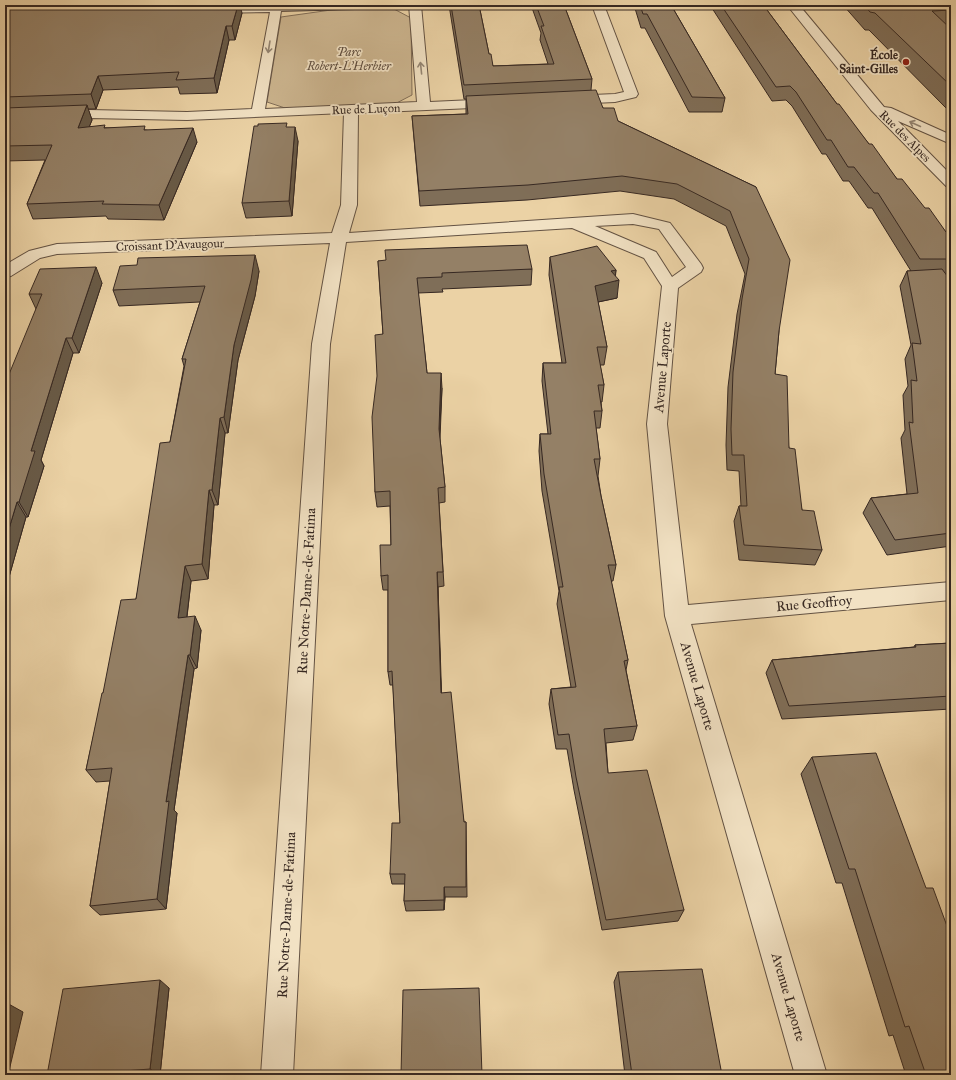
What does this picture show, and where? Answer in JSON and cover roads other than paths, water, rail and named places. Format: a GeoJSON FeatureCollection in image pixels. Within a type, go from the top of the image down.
{"type":"FeatureCollection","features":[{"type":"Feature","properties":{"kind":"street"},"geometry":{"type":"LineString","coordinates":[[204,10],[392,5]]}},
{"type":"Feature","properties":{"kind":"street"},"geometry":{"type":"LineString","coordinates":[[414,5],[424,107]]}},
{"type":"Feature","properties":{"kind":"street"},"geometry":{"type":"LineString","coordinates":[[559,101],[615,98],[631,94],[598,5]]}},
{"type":"Feature","properties":{"kind":"street","name":"Rue des Alpes"},"geometry":{"type":"LineString","coordinates":[[793,5],[876,107],[951,183]]}},
{"type":"Feature","properties":{"kind":"street"},"geometry":{"type":"LineString","coordinates":[[258,113],[276,8]]}},
{"type":"Feature","properties":{"kind":"street","name":"Rue de Luçon"},"geometry":{"type":"LineString","coordinates":[[5,117],[89,114],[187,116],[504,103]]}},
{"type":"Feature","properties":{"kind":"street","name":"Rue des Alpes"},"geometry":{"type":"LineString","coordinates":[[876,107],[951,140]]}},
{"type":"Feature","properties":{"kind":"street","name":"Rue Notre-Dame-de-Fatima"},"geometry":{"type":"LineString","coordinates":[[276,1075],[321,344],[339,238],[349,205],[351,110]]}},
{"type":"Feature","properties":{"kind":"street"},"geometry":{"type":"LineString","coordinates":[[339,238],[633,220],[664,226],[695,268],[670,286],[650,254],[577,224]]}},
{"type":"Feature","properties":{"kind":"street","name":"Croissant D'Avaugour"},"geometry":{"type":"LineString","coordinates":[[5,272],[35,254],[57,249],[339,238]]}},
{"type":"Feature","properties":{"kind":"street","name":"Avenue Laporte"},"geometry":{"type":"LineString","coordinates":[[670,286],[657,424],[677,616],[811,1075]]}},
{"type":"Feature","properties":{"kind":"street","name":"Rue Geoffroy"},"geometry":{"type":"LineString","coordinates":[[677,616],[951,591]]}},
{"type":"Feature","properties":{"kind":"place","name":"École Saint-Gilles"},"geometry":{"type":"Point","coordinates":[906,62]}},
{"type":"Feature","properties":{"kind":"park label","name":"Parc Robert-L'Herbier"},"geometry":{"type":"Point","coordinates":[349,59]}}]}
